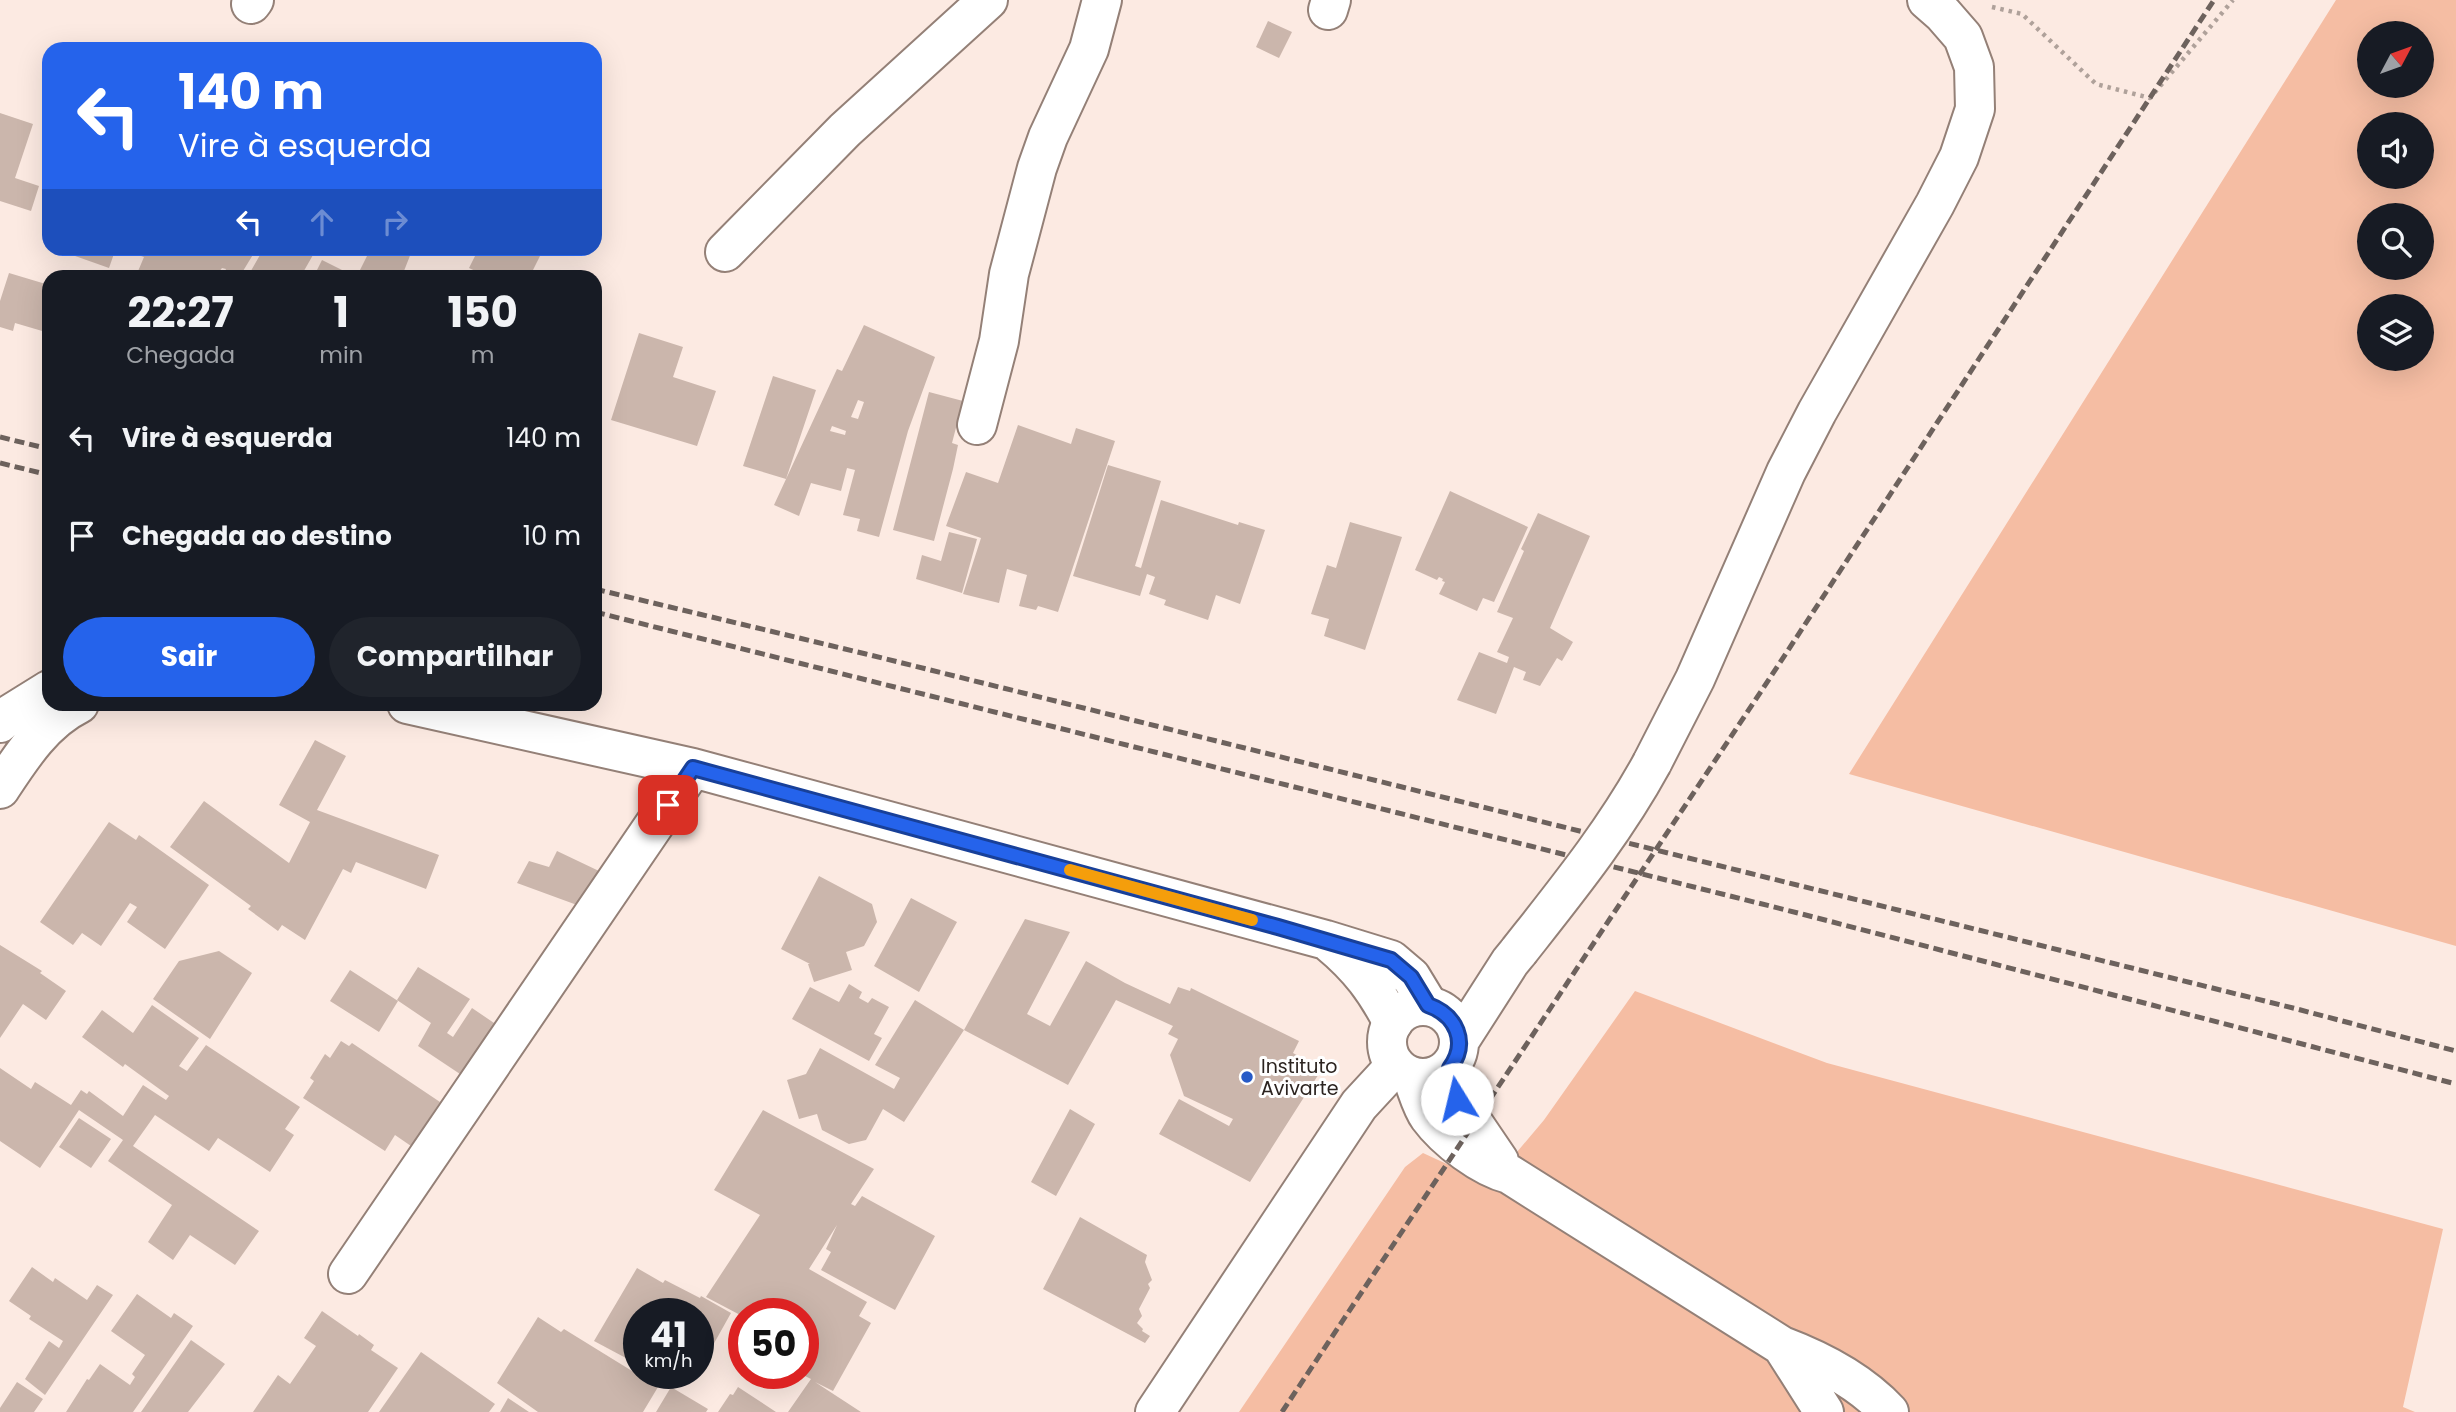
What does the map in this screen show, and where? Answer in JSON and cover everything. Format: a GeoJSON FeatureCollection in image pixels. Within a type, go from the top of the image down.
{"type":"FeatureCollection","features":[{"type":"Feature","properties":{"kind":"street"},"geometry":{"type":"LineString","coordinates":[[725,253],[845,130],[988,0]]}},
{"type":"Feature","properties":{"kind":"street"},"geometry":{"type":"LineString","coordinates":[[977,425],[999,341],[1009,274],[1037,168],[1048,137],[1089,49],[1102,0]]}},
{"type":"Feature","properties":{"kind":"street"},"geometry":{"type":"LineString","coordinates":[[1404,1071],[1425,1079],[1438,1076],[1444,1031],[1514,956],[1594,856],[1628,807],[1695,679],[1786,472],[1959,157],[1975,108],[1973,67],[1963,37],[1927,0]]}},
{"type":"Feature","properties":{"kind":"street"},"geometry":{"type":"LineString","coordinates":[[0,723],[42,694]]}},
{"type":"Feature","properties":{"kind":"street"},"geometry":{"type":"LineString","coordinates":[[0,789],[30,744],[67,711]]}},
{"type":"Feature","properties":{"kind":"street"},"geometry":{"type":"LineString","coordinates":[[438,711],[693,768],[1391,960],[1411,977],[1444,1031],[1457,1099],[1509,1174]]}},
{"type":"Feature","properties":{"kind":"street"},"geometry":{"type":"LineString","coordinates":[[348,1274],[693,768]]}},
{"type":"Feature","properties":{"kind":"street"},"geometry":{"type":"LineString","coordinates":[[1326,940],[1351,960],[1377,992],[1392,1023]]}},
{"type":"Feature","properties":{"kind":"street"},"geometry":{"type":"LineString","coordinates":[[1444,1031],[1408,1009],[1392,1023],[1387,1045],[1428,1116],[1459,1147],[1495,1171],[1509,1174],[1782,1346],[1816,1358],[1876,1398],[1889,1412]]}},
{"type":"Feature","properties":{"kind":"street"},"geometry":{"type":"LineString","coordinates":[[1155,1412],[1359,1105],[1404,1071]]}},
{"type":"Feature","properties":{"kind":"street"},"geometry":{"type":"LineString","coordinates":[[1782,1346],[1824,1412]]}},
{"type":"Feature","properties":{"kind":"path"},"geometry":{"type":"LineString","coordinates":[[1987,6],[2022,15],[2096,84],[2150,98],[2233,0]]}},
{"type":"Feature","properties":{"kind":"shaded area"},"geometry":{"type":"Polygon","coordinates":[[[2336,0],[2456,0],[2456,946],[1849,774],[2336,0]]]}},
{"type":"Feature","properties":{"kind":"shaded area"},"geometry":{"type":"Polygon","coordinates":[[[1635,991],[1827,1063],[2443,1229],[2403,1407],[2415,1412],[1239,1412],[1405,1167],[1423,1153],[1490,1184],[1544,1120],[1635,991]]]}},
{"type":"Feature","properties":{"kind":"building"},"geometry":{"type":"Polygon","coordinates":[[[1268,21],[1292,32],[1279,58],[1256,47],[1268,21]]]}},
{"type":"Feature","properties":{"kind":"building"},"geometry":{"type":"Polygon","coordinates":[[[0,113],[33,124],[15,178],[39,186],[31,211],[0,201],[0,113]]]}},
{"type":"Feature","properties":{"kind":"building"},"geometry":{"type":"Polygon","coordinates":[[[75,256],[113,256],[109,268],[75,256]]]}},
{"type":"Feature","properties":{"kind":"building"},"geometry":{"type":"Polygon","coordinates":[[[141,256],[252,256],[244,270],[139,270],[144,257],[141,256]]]}},
{"type":"Feature","properties":{"kind":"building"},"geometry":{"type":"Polygon","coordinates":[[[259,256],[312,256],[304,270],[251,270],[259,256]]]}},
{"type":"Feature","properties":{"kind":"building"},"geometry":{"type":"Polygon","coordinates":[[[367,256],[410,256],[404,270],[360,270],[367,256]]]}},
{"type":"Feature","properties":{"kind":"building"},"geometry":{"type":"Polygon","coordinates":[[[475,256],[540,256],[533,270],[469,268],[475,256]]]}},
{"type":"Feature","properties":{"kind":"building"},"geometry":{"type":"Polygon","coordinates":[[[322,260],[342,270],[317,270],[322,260]]]}},
{"type":"Feature","properties":{"kind":"building"},"geometry":{"type":"Polygon","coordinates":[[[9,273],[42,283],[42,331],[15,323],[13,331],[0,327],[0,301],[9,273]]]}},
{"type":"Feature","properties":{"kind":"building"},"geometry":{"type":"Polygon","coordinates":[[[864,325],[935,357],[908,431],[879,537],[857,531],[860,519],[843,515],[855,470],[847,468],[841,491],[811,483],[799,516],[774,505],[837,369],[842,371],[864,325]],[[858,400],[851,417],[858,419],[864,402],[858,400]],[[832,426],[830,431],[845,435],[846,431],[832,426]]]}},
{"type":"Feature","properties":{"kind":"building"},"geometry":{"type":"Polygon","coordinates":[[[639,333],[683,347],[673,377],[716,391],[697,446],[611,420],[639,333]]]}},
{"type":"Feature","properties":{"kind":"building"},"geometry":{"type":"Polygon","coordinates":[[[773,376],[816,390],[786,479],[743,466],[773,376]]]}},
{"type":"Feature","properties":{"kind":"building"},"geometry":{"type":"Polygon","coordinates":[[[929,392],[963,401],[952,443],[958,445],[934,541],[893,530],[929,392]]]}},
{"type":"Feature","properties":{"kind":"building"},"geometry":{"type":"Polygon","coordinates":[[[1018,425],[1071,444],[1076,428],[1115,441],[1058,612],[1038,606],[1036,610],[1019,606],[1027,575],[1007,569],[999,603],[963,594],[981,538],[946,526],[966,472],[998,483],[1018,425]]]}},
{"type":"Feature","properties":{"kind":"building"},"geometry":{"type":"Polygon","coordinates":[[[1108,465],[1161,481],[1135,566],[1141,568],[1161,500],[1238,525],[1239,522],[1265,530],[1240,604],[1216,595],[1208,620],[1164,605],[1166,600],[1149,594],[1155,577],[1147,574],[1140,596],[1073,576],[1108,465]]]}},
{"type":"Feature","properties":{"kind":"building"},"geometry":{"type":"Polygon","coordinates":[[[1450,491],[1528,527],[1494,602],[1483,598],[1477,611],[1439,594],[1445,582],[1443,579],[1439,577],[1437,580],[1415,570],[1450,491]]]}},
{"type":"Feature","properties":{"kind":"building"},"geometry":{"type":"Polygon","coordinates":[[[1538,513],[1590,536],[1550,628],[1573,642],[1562,661],[1557,658],[1540,686],[1523,680],[1526,672],[1514,667],[1496,714],[1457,700],[1479,652],[1507,663],[1509,657],[1497,652],[1513,618],[1497,612],[1538,513]]]}},
{"type":"Feature","properties":{"kind":"building"},"geometry":{"type":"Polygon","coordinates":[[[1350,522],[1402,537],[1365,650],[1324,636],[1329,619],[1311,614],[1327,565],[1336,568],[1350,522]]]}},
{"type":"Feature","properties":{"kind":"building"},"geometry":{"type":"Polygon","coordinates":[[[949,532],[977,539],[962,593],[916,579],[922,555],[941,561],[949,532]]]}},
{"type":"Feature","properties":{"kind":"building"},"geometry":{"type":"Polygon","coordinates":[[[315,740],[346,756],[317,810],[439,855],[426,889],[356,862],[351,873],[343,869],[305,940],[282,925],[278,931],[248,909],[251,906],[170,847],[204,801],[289,863],[310,822],[279,805],[315,740]]]}},
{"type":"Feature","properties":{"kind":"building"},"geometry":{"type":"Polygon","coordinates":[[[109,822],[136,840],[139,835],[209,885],[165,949],[127,922],[137,907],[130,903],[101,946],[82,933],[73,945],[40,922],[109,822]]]}},
{"type":"Feature","properties":{"kind":"building"},"geometry":{"type":"Polygon","coordinates":[[[557,851],[599,871],[577,905],[517,883],[529,861],[549,867],[557,851]]]}},
{"type":"Feature","properties":{"kind":"building"},"geometry":{"type":"Polygon","coordinates":[[[819,876],[872,904],[877,922],[864,946],[846,952],[852,970],[814,982],[810,964],[781,949],[819,876]]]}},
{"type":"Feature","properties":{"kind":"building"},"geometry":{"type":"Polygon","coordinates":[[[911,898],[957,922],[919,992],[874,966],[911,898]]]}},
{"type":"Feature","properties":{"kind":"building","name":"Instituto Avivarte"},"geometry":{"type":"Polygon","coordinates":[[[1025,919],[1070,932],[1027,1014],[1050,1026],[1086,961],[1170,1004],[1178,987],[1190,991],[1191,988],[1299,1041],[1293,1053],[1322,1069],[1250,1182],[1159,1134],[1179,1099],[1229,1126],[1233,1119],[1184,1096],[1170,1055],[1178,1039],[1168,1034],[1173,1026],[1116,1000],[1068,1085],[964,1030],[1025,919]]]}},
{"type":"Feature","properties":{"kind":"building"},"geometry":{"type":"Polygon","coordinates":[[[0,945],[42,971],[40,973],[66,991],[46,1020],[23,1004],[0,1038],[0,945]]]}},
{"type":"Feature","properties":{"kind":"building"},"geometry":{"type":"Polygon","coordinates":[[[219,951],[252,973],[210,1039],[153,999],[179,961],[219,951]]]}},
{"type":"Feature","properties":{"kind":"building"},"geometry":{"type":"Polygon","coordinates":[[[418,967],[470,999],[447,1033],[453,1037],[472,1008],[497,1025],[463,1076],[418,1046],[431,1023],[397,1000],[418,967]]]}},
{"type":"Feature","properties":{"kind":"building"},"geometry":{"type":"Polygon","coordinates":[[[350,970],[398,1001],[379,1032],[330,1001],[350,970]]]}},
{"type":"Feature","properties":{"kind":"building"},"geometry":{"type":"Polygon","coordinates":[[[849,984],[862,992],[859,998],[868,1003],[872,998],[889,1007],[874,1034],[882,1038],[869,1061],[792,1019],[810,987],[839,1002],[849,984]]]}},
{"type":"Feature","properties":{"kind":"building"},"geometry":{"type":"Polygon","coordinates":[[[915,1000],[964,1030],[904,1122],[883,1109],[866,1140],[849,1144],[822,1130],[817,1114],[799,1119],[787,1080],[806,1074],[820,1048],[894,1089],[900,1078],[875,1065],[915,1000]]]}},
{"type":"Feature","properties":{"kind":"building"},"geometry":{"type":"Polygon","coordinates":[[[152,1005],[199,1038],[179,1066],[187,1071],[206,1045],[300,1107],[285,1129],[294,1135],[270,1172],[218,1138],[209,1151],[155,1115],[133,1146],[259,1231],[235,1265],[190,1235],[173,1260],[148,1242],[172,1205],[108,1161],[123,1140],[79,1110],[40,1168],[0,1141],[0,1068],[31,1089],[35,1082],[71,1105],[81,1090],[87,1094],[89,1091],[123,1116],[143,1085],[166,1100],[169,1096],[82,1037],[102,1010],[133,1033],[152,1005]]]}},
{"type":"Feature","properties":{"kind":"building"},"geometry":{"type":"Polygon","coordinates":[[[341,1041],[349,1046],[352,1043],[440,1102],[411,1146],[395,1135],[385,1151],[303,1098],[314,1081],[310,1078],[325,1054],[330,1058],[341,1041]]]}},
{"type":"Feature","properties":{"kind":"building"},"geometry":{"type":"Polygon","coordinates":[[[1070,1109],[1095,1124],[1056,1196],[1031,1182],[1070,1109]]]}},
{"type":"Feature","properties":{"kind":"building"},"geometry":{"type":"Polygon","coordinates":[[[763,1110],[874,1169],[851,1204],[855,1206],[862,1196],[935,1236],[895,1310],[821,1270],[831,1252],[826,1249],[837,1225],[809,1269],[867,1302],[859,1316],[871,1323],[833,1391],[819,1384],[819,1298],[728,1298],[728,1309],[714,1301],[714,1298],[706,1297],[760,1215],[714,1190],[763,1110]]]}},
{"type":"Feature","properties":{"kind":"building"},"geometry":{"type":"Polygon","coordinates":[[[79,1118],[111,1139],[91,1168],[59,1147],[79,1118]]]}},
{"type":"Feature","properties":{"kind":"building"},"geometry":{"type":"Polygon","coordinates":[[[1080,1217],[1147,1255],[1145,1262],[1152,1280],[1139,1309],[1142,1316],[1137,1323],[1142,1331],[1150,1336],[1145,1343],[1043,1289],[1080,1217]]]}},
{"type":"Feature","properties":{"kind":"building"},"geometry":{"type":"Polygon","coordinates":[[[32,1267],[53,1282],[55,1278],[87,1300],[97,1285],[113,1295],[45,1395],[25,1379],[49,1341],[59,1348],[63,1341],[29,1319],[31,1316],[9,1301],[32,1267]]]}},
{"type":"Feature","properties":{"kind":"building"},"geometry":{"type":"Polygon","coordinates":[[[637,1268],[663,1283],[665,1280],[700,1298],[623,1298],[623,1356],[594,1341],[637,1268]]]}},
{"type":"Feature","properties":{"kind":"building"},"geometry":{"type":"Polygon","coordinates":[[[137,1294],[171,1318],[174,1313],[193,1326],[133,1412],[66,1412],[100,1364],[130,1385],[135,1377],[132,1374],[145,1355],[111,1331],[137,1294]]]}},
{"type":"Feature","properties":{"kind":"building"},"geometry":{"type":"Polygon","coordinates":[[[714,1303],[728,1311],[728,1318],[714,1343],[714,1303]]]}},
{"type":"Feature","properties":{"kind":"building"},"geometry":{"type":"Polygon","coordinates":[[[322,1311],[374,1345],[371,1350],[398,1368],[368,1412],[253,1412],[278,1375],[290,1384],[316,1346],[304,1338],[322,1311]]]}},
{"type":"Feature","properties":{"kind":"building"},"geometry":{"type":"Polygon","coordinates":[[[538,1317],[561,1332],[564,1329],[623,1365],[623,1389],[657,1389],[643,1412],[538,1412],[497,1383],[538,1317]]]}},
{"type":"Feature","properties":{"kind":"building"},"geometry":{"type":"Polygon","coordinates":[[[191,1340],[225,1364],[188,1412],[141,1412],[191,1340]]]}},
{"type":"Feature","properties":{"kind":"building"},"geometry":{"type":"Polygon","coordinates":[[[421,1352],[495,1404],[489,1412],[379,1412],[421,1352]]]}},
{"type":"Feature","properties":{"kind":"building"},"geometry":{"type":"Polygon","coordinates":[[[17,1382],[43,1399],[34,1412],[0,1412],[0,1408],[17,1382]]]}},
{"type":"Feature","properties":{"kind":"building"},"geometry":{"type":"Polygon","coordinates":[[[819,1385],[861,1412],[788,1412],[804,1389],[819,1389],[819,1385]]]}},
{"type":"Feature","properties":{"kind":"building"},"geometry":{"type":"Polygon","coordinates":[[[670,1389],[674,1389],[708,1409],[706,1412],[656,1412],[670,1389]]]}},
{"type":"Feature","properties":{"kind":"building"},"geometry":{"type":"Polygon","coordinates":[[[737,1389],[741,1389],[776,1412],[718,1412],[730,1394],[733,1395],[737,1389]]]}},
{"type":"Feature","properties":{"kind":"building"},"geometry":{"type":"Polygon","coordinates":[[[508,1398],[529,1412],[500,1412],[508,1398]]]}},
{"type":"Feature","properties":{"kind":"railway"},"geometry":{"type":"LineString","coordinates":[[1282,1412],[1762,690],[2214,0]]}},
{"type":"Feature","properties":{"kind":"railway"},"geometry":{"type":"LineString","coordinates":[[0,437],[42,447]]}},
{"type":"Feature","properties":{"kind":"railway"},"geometry":{"type":"LineString","coordinates":[[0,463],[42,473]]}},
{"type":"Feature","properties":{"kind":"railway"},"geometry":{"type":"LineString","coordinates":[[602,591],[2297,1009],[2456,1051]]}},
{"type":"Feature","properties":{"kind":"railway"},"geometry":{"type":"LineString","coordinates":[[602,614],[1798,913],[2456,1084]]}},
{"type":"Feature","properties":{"kind":"slow traffic"},"geometry":{"type":"LineString","coordinates":[[1070,870],[1252,920]]}},
{"type":"Feature","properties":{"kind":"place","name":"Instituto Avivarte"},"geometry":{"type":"Point","coordinates":[1247,1077]}},
{"type":"Feature","properties":{"kind":"route"},"geometry":{"type":"LineString","coordinates":[[668,805],[693,768],[1391,960],[1411,977],[1428,1005],[1450,1017],[1457,1028],[1460,1050],[1450,1068],[1457,1099]]}}]}
